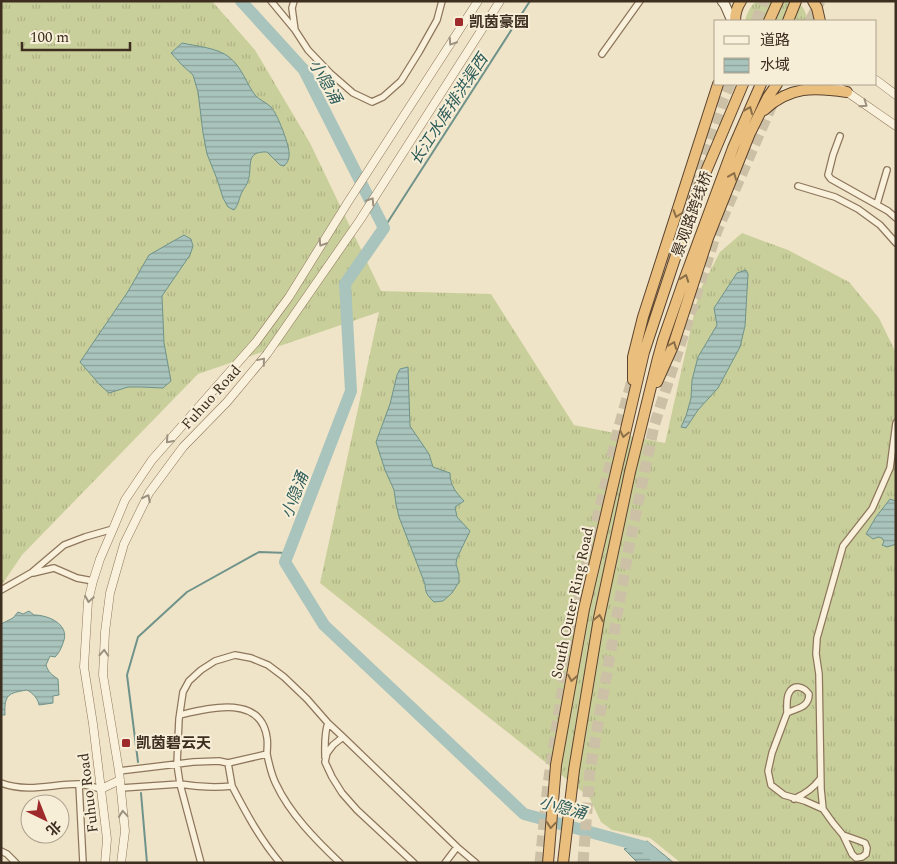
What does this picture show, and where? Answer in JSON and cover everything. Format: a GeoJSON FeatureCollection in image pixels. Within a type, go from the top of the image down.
{"type":"FeatureCollection","features":[{"type":"Feature","properties":{"kind":"highway"},"geometry":{"type":"LineString","coordinates":[[734,20],[741,1]]}},
{"type":"Feature","properties":{"kind":"highway"},"geometry":{"type":"LineString","coordinates":[[769,20],[778,1]]}},
{"type":"Feature","properties":{"kind":"highway"},"geometry":{"type":"LineString","coordinates":[[788,20],[796,1]]}},
{"type":"Feature","properties":{"kind":"highway"},"geometry":{"type":"LineString","coordinates":[[813,1],[820,20]]}},
{"type":"Feature","properties":{"kind":"highway"},"geometry":{"type":"LineString","coordinates":[[820,20],[824,1]]}},
{"type":"Feature","properties":{"kind":"highway"},"geometry":{"type":"LineString","coordinates":[[632,401],[633,357],[643,317],[718,85]]}},
{"type":"Feature","properties":{"kind":"highway","name":"景观路跨线桥"},"geometry":{"type":"LineString","coordinates":[[644,352],[696,196],[743,85]]}},
{"type":"Feature","properties":{"kind":"highway","name":"景观路跨线桥"},"geometry":{"type":"LineString","coordinates":[[658,358],[730,157],[761,85]]}},
{"type":"Feature","properties":{"kind":"highway"},"geometry":{"type":"LineString","coordinates":[[646,406],[673,346],[708,238],[750,133],[768,97],[776,85]]}},
{"type":"Feature","properties":{"kind":"highway"},"geometry":{"type":"LineString","coordinates":[[759,114],[773,102],[790,93],[822,88],[848,92]]}},
{"type":"Feature","properties":{"kind":"highway","name":"South Outer Ring Road"},"geometry":{"type":"LineString","coordinates":[[548,863],[556,765],[584,609],[644,352]]}},
{"type":"Feature","properties":{"kind":"highway","name":"South Outer Ring Road"},"geometry":{"type":"LineString","coordinates":[[564,859],[574,770],[599,618],[630,472],[658,358]]}},
{"type":"Feature","properties":{"kind":"main road"},"geometry":{"type":"LineString","coordinates":[[722,1],[733,20]]}},
{"type":"Feature","properties":{"kind":"street"},"geometry":{"type":"LineString","coordinates":[[271,1],[295,30],[308,50],[330,73],[353,93],[372,102],[383,97],[401,80],[437,20],[442,1]]}},
{"type":"Feature","properties":{"kind":"street"},"geometry":{"type":"LineString","coordinates":[[294,1],[292,8],[295,30]]}},
{"type":"Feature","properties":{"kind":"street","name":"Fuhuo Road"},"geometry":{"type":"LineString","coordinates":[[105,863],[107,839],[102,788],[84,668],[88,601],[100,559],[125,500],[152,460],[256,342],[289,297],[478,1]]}},
{"type":"Feature","properties":{"kind":"street","name":"Fuhuo Road"},"geometry":{"type":"LineString","coordinates":[[121,863],[125,831],[121,784],[103,675],[105,632],[110,593],[124,544],[149,493],[183,447],[227,402],[267,354],[360,220],[500,1]]}},
{"type":"Feature","properties":{"kind":"street"},"geometry":{"type":"LineString","coordinates":[[602,54],[640,1]]}},
{"type":"Feature","properties":{"kind":"street"},"geometry":{"type":"LineString","coordinates":[[877,81],[896,95]]}},
{"type":"Feature","properties":{"kind":"street"},"geometry":{"type":"LineString","coordinates":[[834,85],[848,92],[896,126]]}},
{"type":"Feature","properties":{"kind":"street"},"geometry":{"type":"LineString","coordinates":[[840,136],[828,175],[831,179],[877,204],[896,218]]}},
{"type":"Feature","properties":{"kind":"street"},"geometry":{"type":"LineString","coordinates":[[877,204],[887,170]]}},
{"type":"Feature","properties":{"kind":"street"},"geometry":{"type":"LineString","coordinates":[[798,186],[835,197],[858,209],[880,225],[896,243]]}},
{"type":"Feature","properties":{"kind":"street"},"geometry":{"type":"LineString","coordinates":[[823,809],[820,789],[817,638],[843,546],[872,509],[890,468],[896,423]]}},
{"type":"Feature","properties":{"kind":"street"},"geometry":{"type":"LineString","coordinates":[[1,590],[31,573],[64,545],[113,529]]}},
{"type":"Feature","properties":{"kind":"street"},"geometry":{"type":"LineString","coordinates":[[31,573],[54,568],[77,578],[93,581]]}},
{"type":"Feature","properties":{"kind":"street"},"geometry":{"type":"LineString","coordinates":[[201,863],[180,784],[177,764],[183,692],[189,681],[201,670],[215,662],[235,656],[251,658],[268,665],[284,677],[328,723],[476,863]]}},
{"type":"Feature","properties":{"kind":"street"},"geometry":{"type":"LineString","coordinates":[[786,714],[807,704],[809,694],[801,686],[791,690],[788,694],[786,714],[772,753],[768,771],[771,785],[784,795],[811,803],[823,809],[843,835],[852,854],[856,858],[866,854],[867,848],[865,843],[843,835]]}},
{"type":"Feature","properties":{"kind":"street"},"geometry":{"type":"LineString","coordinates":[[180,715],[203,709],[223,707],[243,708],[255,715],[263,725],[267,738],[267,754],[270,768],[276,784],[288,805],[322,846],[340,863]]}},
{"type":"Feature","properties":{"kind":"street"},"geometry":{"type":"LineString","coordinates":[[328,723],[324,740],[325,762],[332,778],[357,810],[414,863]]}},
{"type":"Feature","properties":{"kind":"street"},"geometry":{"type":"LineString","coordinates":[[325,762],[333,745],[343,737]]}},
{"type":"Feature","properties":{"kind":"street"},"geometry":{"type":"LineString","coordinates":[[119,771],[193,762],[219,761],[228,763],[267,754]]}},
{"type":"Feature","properties":{"kind":"street"},"geometry":{"type":"LineString","coordinates":[[228,763],[232,786],[256,831],[280,863]]}},
{"type":"Feature","properties":{"kind":"street"},"geometry":{"type":"LineString","coordinates":[[794,798],[810,791],[821,778]]}},
{"type":"Feature","properties":{"kind":"street"},"geometry":{"type":"LineString","coordinates":[[1,783],[12,787],[34,788],[79,784],[102,788],[121,784],[180,784],[201,787],[232,786]]}},
{"type":"Feature","properties":{"kind":"street"},"geometry":{"type":"LineString","coordinates":[[79,784],[83,863]]}},
{"type":"Feature","properties":{"kind":"street"},"geometry":{"type":"LineString","coordinates":[[445,863],[457,847]]}},
{"type":"Feature","properties":{"kind":"street"},"geometry":{"type":"LineString","coordinates":[[1,851],[16,863]]}},
{"type":"Feature","properties":{"kind":"green space"},"geometry":{"type":"Polygon","coordinates":[[[1,1],[212,1],[255,50],[310,143],[381,291],[491,294],[574,425],[665,443],[699,292],[720,252],[742,233],[788,250],[849,282],[879,318],[896,353],[896,863],[681,863],[650,838],[612,830],[601,822],[589,797],[320,583],[379,312],[198,374],[22,555],[1,586],[1,1]]]}},
{"type":"Feature","properties":{"kind":"green space"},"geometry":{"type":"Polygon","coordinates":[[[756,1],[797,1],[804,10],[808,20],[745,20],[756,1]]]}},
{"type":"Feature","properties":{"kind":"water"},"geometry":{"type":"Polygon","coordinates":[[[182,43],[219,51],[229,57],[241,70],[255,95],[274,110],[286,139],[289,157],[284,166],[280,165],[267,152],[260,152],[252,157],[248,182],[234,210],[228,207],[223,198],[207,154],[198,92],[193,75],[171,53],[182,43]]]}},
{"type":"Feature","properties":{"kind":"water"},"geometry":{"type":"Polygon","coordinates":[[[184,235],[191,239],[193,246],[190,255],[162,296],[164,343],[171,381],[163,388],[128,387],[109,393],[80,362],[127,293],[149,255],[184,235]]]}},
{"type":"Feature","properties":{"kind":"water"},"geometry":{"type":"Polygon","coordinates":[[[746,270],[748,274],[745,326],[740,347],[718,388],[698,410],[686,428],[681,427],[691,398],[692,380],[698,357],[717,325],[714,308],[737,273],[746,270]]]}},
{"type":"Feature","properties":{"kind":"water"},"geometry":{"type":"Polygon","coordinates":[[[408,367],[410,426],[429,454],[433,467],[450,473],[452,485],[464,501],[455,507],[457,517],[470,531],[457,558],[459,582],[452,593],[443,601],[434,602],[426,592],[425,584],[399,517],[394,490],[376,442],[390,404],[397,375],[400,369],[408,367]]]}},
{"type":"Feature","properties":{"kind":"water"},"geometry":{"type":"Polygon","coordinates":[[[890,499],[896,501],[896,544],[887,547],[882,545],[884,542],[882,538],[873,539],[866,534],[890,499]]]}},
{"type":"Feature","properties":{"kind":"water"},"geometry":{"type":"Polygon","coordinates":[[[29,611],[34,615],[52,619],[64,631],[65,637],[60,651],[55,657],[50,656],[46,665],[50,673],[58,679],[59,695],[53,696],[53,703],[39,705],[35,696],[27,690],[16,692],[7,699],[5,715],[1,715],[1,624],[13,618],[18,612],[23,614],[29,611]]]}},
{"type":"Feature","properties":{"kind":"water"},"geometry":{"type":"Polygon","coordinates":[[[647,841],[674,863],[638,863],[624,849],[647,841]]]}},
{"type":"Feature","properties":{"kind":"waterway","name":"小隐涌"},"geometry":{"type":"LineString","coordinates":[[241,1],[304,70],[384,228],[345,284],[351,391],[285,562],[324,625],[524,814],[645,847],[663,863]]}},
{"type":"Feature","properties":{"kind":"waterway","name":"长江水库排洪渠西"},"geometry":{"type":"LineString","coordinates":[[384,228],[530,1]]}},
{"type":"Feature","properties":{"kind":"waterway"},"geometry":{"type":"LineString","coordinates":[[138,762],[127,675],[138,637],[187,592],[259,552],[288,553]]}},
{"type":"Feature","properties":{"kind":"waterway"},"geometry":{"type":"LineString","coordinates":[[141,793],[147,863]]}},
{"type":"Feature","properties":{"kind":"tunnel"},"geometry":{"type":"LineString","coordinates":[[756,20],[764,1]]}},
{"type":"Feature","properties":{"kind":"tunnel"},"geometry":{"type":"LineString","coordinates":[[810,20],[820,1]]}},
{"type":"Feature","properties":{"kind":"tunnel"},"geometry":{"type":"LineString","coordinates":[[643,343],[656,294],[730,85]]}},
{"type":"Feature","properties":{"kind":"tunnel"},"geometry":{"type":"LineString","coordinates":[[583,863],[590,770],[629,547],[654,426],[717,231],[781,85]]}},
{"type":"Feature","properties":{"kind":"tunnel"},"geometry":{"type":"LineString","coordinates":[[540,863],[548,784],[572,628],[618,430],[635,370]]}},
{"type":"Feature","properties":{"kind":"place","name":"凯茵豪园"},"geometry":{"type":"Point","coordinates":[459,22]}},
{"type":"Feature","properties":{"kind":"place","name":"凯茵碧云天"},"geometry":{"type":"Point","coordinates":[126,743]}}]}
